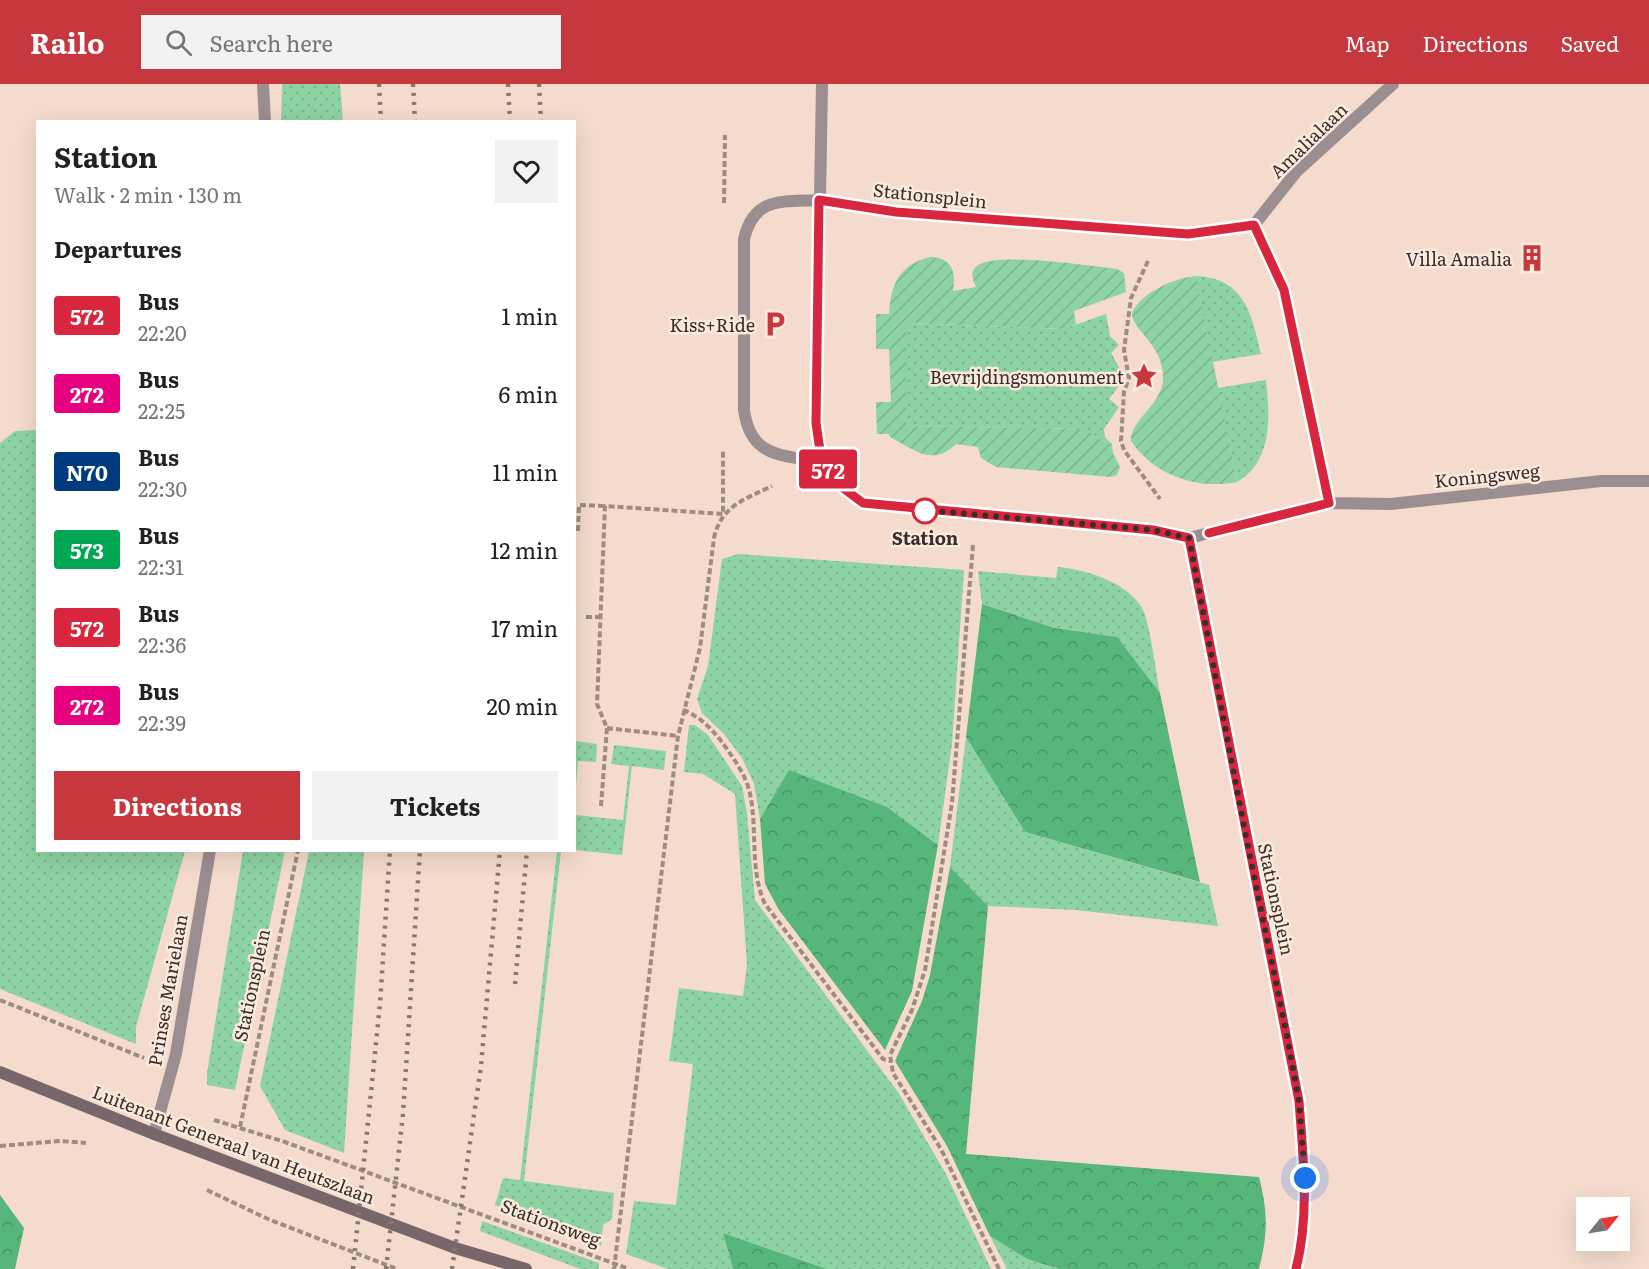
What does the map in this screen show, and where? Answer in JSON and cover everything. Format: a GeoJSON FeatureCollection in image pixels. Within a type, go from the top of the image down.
{"type":"FeatureCollection","features":[{"type":"Feature","properties":{"kind":"main road","name":"Luitenant Generaal van Heutszlaan"},"geometry":{"type":"LineString","coordinates":[[0,1072],[154,1134],[455,1248]]}},
{"type":"Feature","properties":{"kind":"main road"},"geometry":{"type":"LineString","coordinates":[[455,1248],[494,1269]]}},
{"type":"Feature","properties":{"kind":"main road"},"geometry":{"type":"LineString","coordinates":[[455,1248],[526,1269]]}},
{"type":"Feature","properties":{"kind":"street"},"geometry":{"type":"LineString","coordinates":[[263,84],[265,120]]}},
{"type":"Feature","properties":{"kind":"street"},"geometry":{"type":"LineString","coordinates":[[822,84],[816,423],[823,463],[839,485],[863,503],[1153,530],[1189,538],[1329,503],[1284,290],[1254,225]]}},
{"type":"Feature","properties":{"kind":"street","name":"Amalialaan"},"geometry":{"type":"LineString","coordinates":[[1254,225],[1297,171],[1393,84]]}},
{"type":"Feature","properties":{"kind":"street","name":"Stationsplein"},"geometry":{"type":"LineString","coordinates":[[823,463],[763,448],[749,434],[744,410],[744,239],[756,213],[770,202],[819,200],[896,212],[1188,234],[1254,225]]}},
{"type":"Feature","properties":{"kind":"street","name":"Koningsweg"},"geometry":{"type":"LineString","coordinates":[[1329,503],[1391,504],[1601,481],[1649,481]]}},
{"type":"Feature","properties":{"kind":"street","name":"Stationsplein"},"geometry":{"type":"LineString","coordinates":[[1189,538],[1299,1101],[1305,1178],[1303,1241],[1296,1269]]}},
{"type":"Feature","properties":{"kind":"street","name":"Prinses Marielaan"},"geometry":{"type":"LineString","coordinates":[[154,1134],[172,1069],[210,852]]}},
{"type":"Feature","properties":{"kind":"path"},"geometry":{"type":"LineString","coordinates":[[1161,232],[1131,298],[1124,350],[1129,378],[1124,392],[1121,441],[1124,450],[1189,538]]}},
{"type":"Feature","properties":{"kind":"path"},"geometry":{"type":"LineString","coordinates":[[615,1267],[678,736],[683,710],[694,679],[714,538],[723,514],[747,497],[823,463]]}},
{"type":"Feature","properties":{"kind":"path"},"geometry":{"type":"LineString","coordinates":[[578,531],[579,505],[723,514]]}},
{"type":"Feature","properties":{"kind":"path"},"geometry":{"type":"LineString","coordinates":[[600,806],[607,728],[597,704],[605,506]]}},
{"type":"Feature","properties":{"kind":"path"},"geometry":{"type":"LineString","coordinates":[[975,515],[956,770],[933,929],[917,996],[894,1044],[890,1061],[893,1073],[941,1149],[999,1269]]}},
{"type":"Feature","properties":{"kind":"path"},"geometry":{"type":"LineString","coordinates":[[586,616],[601,616]]}},
{"type":"Feature","properties":{"kind":"path"},"geometry":{"type":"LineString","coordinates":[[683,710],[693,713],[717,735],[743,774],[751,797],[758,881],[765,904],[883,1059],[890,1061]]}},
{"type":"Feature","properties":{"kind":"path"},"geometry":{"type":"LineString","coordinates":[[607,728],[678,736]]}},
{"type":"Feature","properties":{"kind":"path","name":"Stationsplein"},"geometry":{"type":"LineString","coordinates":[[240,1127],[298,852]]}},
{"type":"Feature","properties":{"kind":"path"},"geometry":{"type":"LineString","coordinates":[[0,1000],[172,1069]]}},
{"type":"Feature","properties":{"kind":"path","name":"Luitenant Generaal van Heutszlaan"},"geometry":{"type":"LineString","coordinates":[[240,1127],[462,1208]]}},
{"type":"Feature","properties":{"kind":"path"},"geometry":{"type":"LineString","coordinates":[[0,1147],[61,1141],[89,1143]]}},
{"type":"Feature","properties":{"kind":"path"},"geometry":{"type":"LineString","coordinates":[[197,1186],[268,1219],[398,1269]]}},
{"type":"Feature","properties":{"kind":"path","name":"Stationsweg"},"geometry":{"type":"LineString","coordinates":[[462,1208],[615,1267],[629,1269]]}},
{"type":"Feature","properties":{"kind":"green space"},"geometry":{"type":"Polygon","coordinates":[[[282,84],[340,84],[343,120],[281,120],[282,84]]]}},
{"type":"Feature","properties":{"kind":"green space"},"geometry":{"type":"Polygon","coordinates":[[[930,257],[944,260],[951,267],[954,278],[953,291],[976,287],[972,276],[977,266],[1003,260],[1066,263],[1117,269],[1124,273],[1126,292],[1074,311],[1076,324],[1063,329],[906,323],[906,426],[1085,429],[1101,440],[1112,444],[1113,453],[1120,467],[1117,475],[1111,477],[996,467],[981,458],[978,447],[956,444],[939,454],[923,454],[890,437],[889,434],[877,434],[876,402],[891,402],[889,349],[876,349],[876,314],[889,314],[892,294],[899,277],[911,265],[930,257]]]}},
{"type":"Feature","properties":{"kind":"green space"},"geometry":{"type":"Polygon","coordinates":[[[1196,276],[1212,278],[1236,291],[1244,301],[1249,313],[1261,354],[1212,362],[1196,276]]]}},
{"type":"Feature","properties":{"kind":"green space"},"geometry":{"type":"Polygon","coordinates":[[[1196,276],[1237,482],[1206,484],[1177,477],[1152,463],[1131,441],[1135,427],[1157,397],[1163,380],[1159,357],[1137,326],[1132,313],[1136,305],[1159,287],[1196,276]]]}},
{"type":"Feature","properties":{"kind":"green space"},"geometry":{"type":"Polygon","coordinates":[[[1106,314],[1110,336],[1119,345],[1111,353],[1123,374],[1121,383],[1109,399],[1119,407],[1104,429],[1105,437],[1112,444],[1101,440],[1085,429],[906,426],[906,323],[1063,329],[1106,314]]]}},
{"type":"Feature","properties":{"kind":"green space"},"geometry":{"type":"Polygon","coordinates":[[[1266,380],[1268,423],[1263,450],[1249,473],[1237,482],[1218,388],[1266,380]]]}},
{"type":"Feature","properties":{"kind":"green space"},"geometry":{"type":"Polygon","coordinates":[[[36,430],[36,852],[185,852],[136,1027],[136,1044],[0,989],[0,443],[15,431],[36,430]]]}},
{"type":"Feature","properties":{"kind":"green space"},"geometry":{"type":"Polygon","coordinates":[[[738,554],[964,570],[952,744],[938,845],[887,807],[789,771],[760,819],[754,784],[742,758],[724,734],[702,713],[697,699],[708,666],[722,559],[738,554]]]}},
{"type":"Feature","properties":{"kind":"green space"},"geometry":{"type":"Polygon","coordinates":[[[1058,567],[1106,579],[1137,600],[1148,626],[1160,693],[1116,637],[1055,628],[982,604],[978,571],[1056,578],[1058,567]]]}},
{"type":"Feature","properties":{"kind":"green space"},"geometry":{"type":"Polygon","coordinates":[[[982,604],[1055,628],[1117,637],[1160,693],[1200,882],[1025,832],[966,737],[982,604]]]}},
{"type":"Feature","properties":{"kind":"green space"},"geometry":{"type":"Polygon","coordinates":[[[689,725],[695,725],[708,735],[742,786],[747,813],[755,900],[898,1092],[946,1174],[991,1269],[827,1269],[723,1233],[733,1269],[668,1269],[626,1254],[634,1201],[676,1205],[693,1064],[669,1061],[679,988],[743,996],[747,965],[735,794],[703,774],[684,772],[689,725]]]}},
{"type":"Feature","properties":{"kind":"green space"},"geometry":{"type":"Polygon","coordinates":[[[966,737],[1025,832],[1209,885],[1218,926],[1076,910],[988,906],[950,867],[966,737]]]}},
{"type":"Feature","properties":{"kind":"green space"},"geometry":{"type":"Polygon","coordinates":[[[576,741],[597,744],[596,762],[578,761],[576,786],[576,741]]]}},
{"type":"Feature","properties":{"kind":"green space"},"geometry":{"type":"Polygon","coordinates":[[[614,745],[666,751],[664,770],[632,766],[622,855],[576,850],[576,815],[623,820],[629,766],[611,764],[614,745]]]}},
{"type":"Feature","properties":{"kind":"green space"},"geometry":{"type":"Polygon","coordinates":[[[789,770],[887,807],[938,845],[912,991],[885,1050],[779,910],[765,884],[760,819],[789,770]]]}},
{"type":"Feature","properties":{"kind":"green space"},"geometry":{"type":"Polygon","coordinates":[[[243,852],[285,852],[235,1090],[207,1085],[207,1073],[243,852]]]}},
{"type":"Feature","properties":{"kind":"green space"},"geometry":{"type":"Polygon","coordinates":[[[309,852],[364,852],[344,1153],[285,1130],[260,1086],[309,852]]]}},
{"type":"Feature","properties":{"kind":"green space"},"geometry":{"type":"Polygon","coordinates":[[[557,852],[561,852],[524,1181],[614,1193],[612,1219],[603,1225],[601,1246],[495,1205],[503,1178],[520,1180],[557,852]]]}},
{"type":"Feature","properties":{"kind":"green space"},"geometry":{"type":"Polygon","coordinates":[[[950,867],[988,906],[966,1154],[1259,1177],[1266,1223],[1259,1269],[1059,1269],[1027,1259],[990,1236],[947,1146],[895,1061],[922,1001],[930,975],[950,867]]]}},
{"type":"Feature","properties":{"kind":"green space"},"geometry":{"type":"Polygon","coordinates":[[[0,1195],[24,1228],[15,1269],[0,1269],[0,1195]]]}},
{"type":"Feature","properties":{"kind":"green space"},"geometry":{"type":"Polygon","coordinates":[[[482,1221],[599,1263],[599,1269],[580,1269],[480,1231],[482,1221]]]}},
{"type":"Feature","properties":{"kind":"green space"},"geometry":{"type":"Polygon","coordinates":[[[723,1233],[827,1269],[733,1269],[723,1233]]]}},
{"type":"Feature","properties":{"kind":"green space"},"geometry":{"type":"Polygon","coordinates":[[[990,1236],[1027,1259],[1059,1269],[1007,1269],[990,1236]]]}},
{"type":"Feature","properties":{"kind":"railway"},"geometry":{"type":"LineString","coordinates":[[379,84],[381,120]]}},
{"type":"Feature","properties":{"kind":"railway"},"geometry":{"type":"LineString","coordinates":[[413,84],[415,120]]}},
{"type":"Feature","properties":{"kind":"railway"},"geometry":{"type":"LineString","coordinates":[[508,84],[510,120]]}},
{"type":"Feature","properties":{"kind":"railway"},"geometry":{"type":"LineString","coordinates":[[539,84],[541,120]]}},
{"type":"Feature","properties":{"kind":"railway"},"geometry":{"type":"LineString","coordinates":[[353,1269],[380,1004],[390,852]]}},
{"type":"Feature","properties":{"kind":"railway"},"geometry":{"type":"LineString","coordinates":[[386,1269],[403,1114],[420,852]]}},
{"type":"Feature","properties":{"kind":"railway"},"geometry":{"type":"LineString","coordinates":[[452,1269],[481,1066],[500,852]]}},
{"type":"Feature","properties":{"kind":"railway"},"geometry":{"type":"LineString","coordinates":[[515,984],[527,852]]}},
{"type":"Feature","properties":{"kind":"bus line","name":"572"},"geometry":{"type":"LineString","coordinates":[[1209,533],[1329,503],[1284,290],[1254,225],[1188,234],[896,212],[819,200],[816,423],[823,463],[839,485],[863,503],[1153,530],[1189,538],[1299,1101],[1305,1178],[1303,1241],[1296,1269]]}},
{"type":"Feature","properties":{"kind":"place","name":"Villa Amalia"},"geometry":{"type":"Point","coordinates":[1532,258]}},
{"type":"Feature","properties":{"kind":"place","name":"Kiss+Ride"},"geometry":{"type":"Point","coordinates":[775,324]}},
{"type":"Feature","properties":{"kind":"place","name":"Bevrijdingsmonument"},"geometry":{"type":"Point","coordinates":[1144,376]}},
{"type":"Feature","properties":{"kind":"place","name":"Station"},"geometry":{"type":"Point","coordinates":[925,511]}},
{"type":"Feature","properties":{"kind":"route"},"geometry":{"type":"LineString","coordinates":[[925,511],[923,510],[1153,530],[1189,538],[1299,1101],[1305,1178]]}}]}
